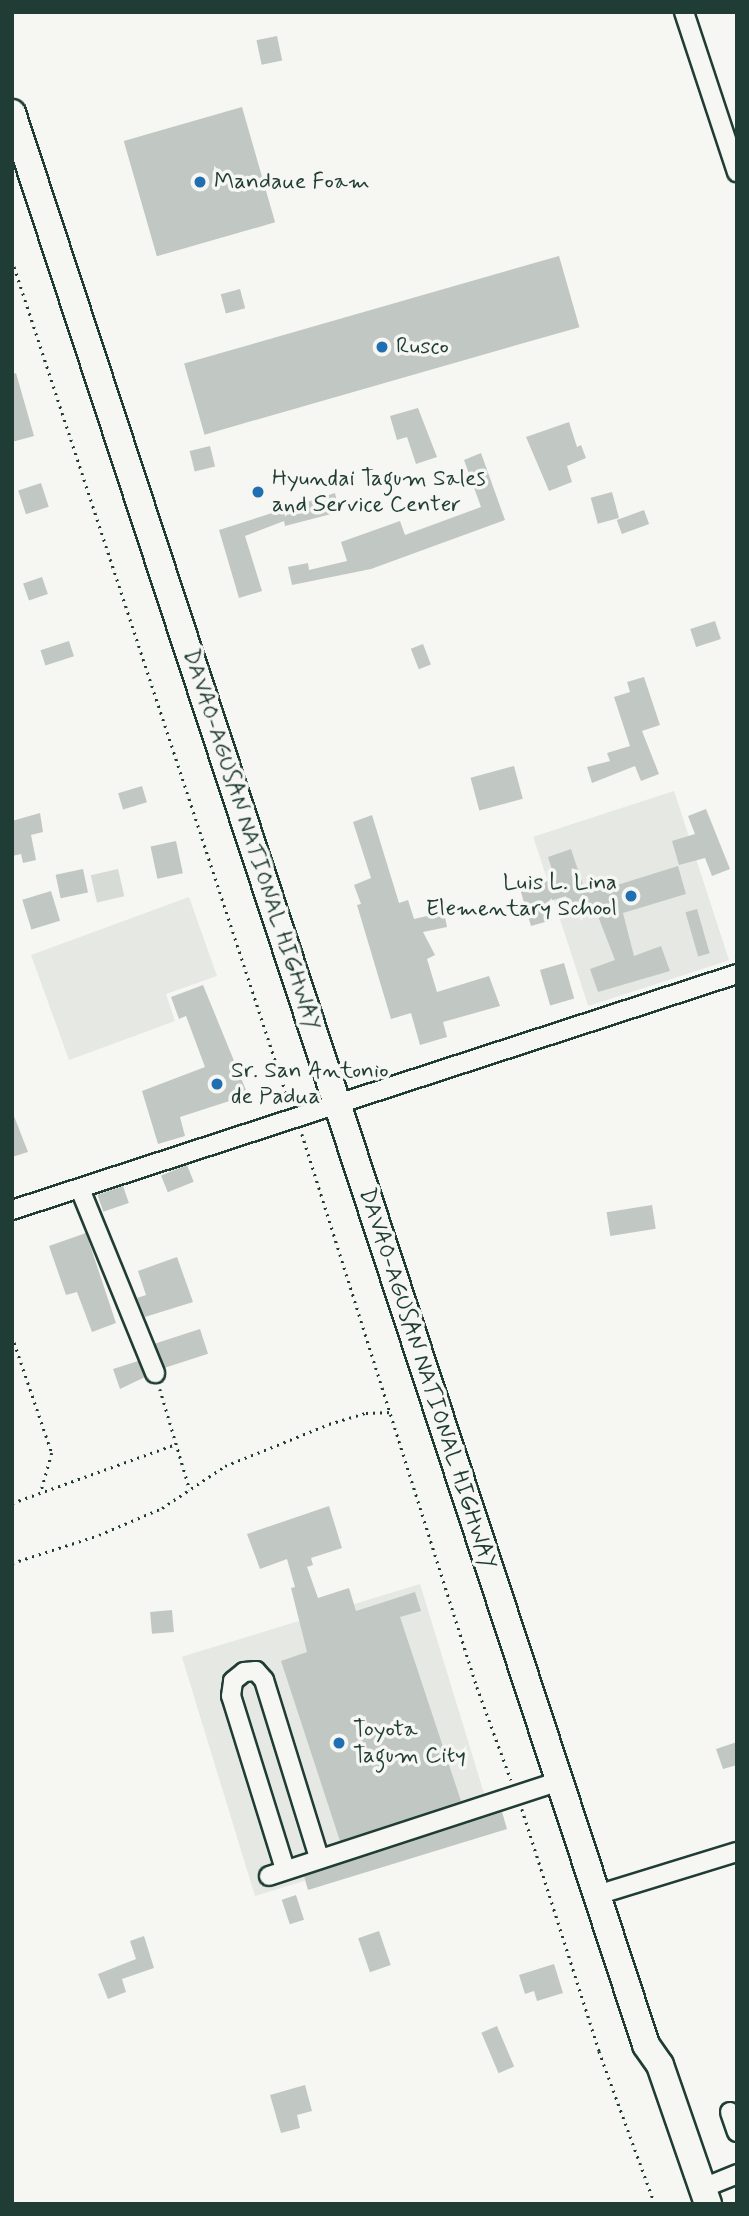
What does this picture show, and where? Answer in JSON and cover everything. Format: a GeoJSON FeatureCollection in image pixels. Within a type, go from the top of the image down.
{"type":"FeatureCollection","features":[{"type":"Feature","properties":{"kind":"highway","name":"DAVAO-AGUSAN NATIONAL HIGHWAY"},"geometry":{"type":"LineString","coordinates":[[12,113],[646,2045],[646,2069],[701,2199]]}},
{"type":"Feature","properties":{"kind":"street"},"geometry":{"type":"LineString","coordinates":[[684,12],[737,172]]}},
{"type":"Feature","properties":{"kind":"street"},"geometry":{"type":"LineString","coordinates":[[12,1210],[336,1101],[737,974]]}},
{"type":"Feature","properties":{"kind":"street"},"geometry":{"type":"LineString","coordinates":[[79,1189],[155,1373]]}},
{"type":"Feature","properties":{"kind":"street"},"geometry":{"type":"LineString","coordinates":[[319,1858],[264,1680],[256,1671],[244,1672],[233,1681],[231,1696],[277,1872],[319,1858],[515,1792],[559,1781]]}},
{"type":"Feature","properties":{"kind":"street"},"geometry":{"type":"LineString","coordinates":[[597,1895],[737,1852]]}},
{"type":"Feature","properties":{"kind":"street"},"geometry":{"type":"LineString","coordinates":[[730,2112],[737,2132]]}},
{"type":"Feature","properties":{"kind":"street"},"geometry":{"type":"LineString","coordinates":[[701,2199],[737,2174]]}},
{"type":"Feature","properties":{"kind":"path"},"geometry":{"type":"LineString","coordinates":[[12,260],[212,876],[275,1050],[293,1115],[392,1412],[477,1687],[515,1792],[599,2051],[655,2204]]}},
{"type":"Feature","properties":{"kind":"path"},"geometry":{"type":"LineString","coordinates":[[12,1336],[51,1453],[41,1492]]}},
{"type":"Feature","properties":{"kind":"path"},"geometry":{"type":"LineString","coordinates":[[155,1373],[191,1491]]}},
{"type":"Feature","properties":{"kind":"path"},"geometry":{"type":"LineString","coordinates":[[12,1563],[99,1535],[191,1491],[225,1466],[329,1424],[366,1413],[392,1412]]}},
{"type":"Feature","properties":{"kind":"path"},"geometry":{"type":"LineString","coordinates":[[12,1503],[176,1444]]}},
{"type":"Feature","properties":{"kind":"shaded area","name":"Luis L. Lina Elementary School"},"geometry":{"type":"Polygon","coordinates":[[[674,791],[729,960],[588,1006],[533,837],[674,791]]]}},
{"type":"Feature","properties":{"kind":"shaded area"},"geometry":{"type":"Polygon","coordinates":[[[118,869],[124,896],[97,903],[91,875],[118,869]]]}},
{"type":"Feature","properties":{"kind":"shaded area"},"geometry":{"type":"Polygon","coordinates":[[[189,897],[217,976],[166,994],[175,1021],[69,1060],[31,955],[189,897]]]}},
{"type":"Feature","properties":{"kind":"shaded area","name":"Toyota Tagum City"},"geometry":{"type":"Polygon","coordinates":[[[420,1584],[493,1823],[255,1896],[182,1657],[420,1584]]]}},
{"type":"Feature","properties":{"kind":"building"},"geometry":{"type":"Polygon","coordinates":[[[277,36],[282,60],[262,65],[256,40],[277,36]]]}},
{"type":"Feature","properties":{"kind":"building","name":"Mandaue Foam"},"geometry":{"type":"Polygon","coordinates":[[[242,107],[275,222],[157,256],[124,141],[242,107]]]}},
{"type":"Feature","properties":{"kind":"building","name":"Rusco"},"geometry":{"type":"Polygon","coordinates":[[[559,256],[579,327],[205,435],[184,363],[559,256]]]}},
{"type":"Feature","properties":{"kind":"building"},"geometry":{"type":"Polygon","coordinates":[[[240,289],[245,308],[226,313],[221,294],[240,289]]]}},
{"type":"Feature","properties":{"kind":"building"},"geometry":{"type":"Polygon","coordinates":[[[16,373],[34,436],[12,442],[12,374],[16,373]]]}},
{"type":"Feature","properties":{"kind":"building"},"geometry":{"type":"Polygon","coordinates":[[[418,408],[437,457],[416,464],[407,437],[397,440],[390,416],[418,408]]]}},
{"type":"Feature","properties":{"kind":"building"},"geometry":{"type":"Polygon","coordinates":[[[569,422],[577,447],[581,445],[586,458],[567,466],[572,482],[549,491],[526,437],[569,422]]]}},
{"type":"Feature","properties":{"kind":"building"},"geometry":{"type":"Polygon","coordinates":[[[210,446],[215,466],[195,471],[190,451],[210,446]]]}},
{"type":"Feature","properties":{"kind":"building"},"geometry":{"type":"Polygon","coordinates":[[[481,453],[505,520],[371,569],[292,585],[288,567],[308,563],[309,570],[347,561],[341,542],[400,521],[405,535],[481,507],[464,460],[481,453]]]}},
{"type":"Feature","properties":{"kind":"building"},"geometry":{"type":"Polygon","coordinates":[[[41,483],[49,507],[26,514],[18,490],[41,483]]]}},
{"type":"Feature","properties":{"kind":"building"},"geometry":{"type":"Polygon","coordinates":[[[612,492],[619,518],[598,524],[591,498],[612,492]]]}},
{"type":"Feature","properties":{"kind":"building"},"geometry":{"type":"Polygon","coordinates":[[[335,493],[339,512],[285,526],[284,521],[245,536],[262,591],[239,598],[219,530],[335,493]]]}},
{"type":"Feature","properties":{"kind":"building"},"geometry":{"type":"Polygon","coordinates":[[[644,510],[649,524],[622,534],[617,520],[644,510]]]}},
{"type":"Feature","properties":{"kind":"building"},"geometry":{"type":"Polygon","coordinates":[[[42,577],[48,594],[29,601],[23,584],[42,577]]]}},
{"type":"Feature","properties":{"kind":"building"},"geometry":{"type":"Polygon","coordinates":[[[715,621],[721,639],[696,647],[690,629],[715,621]]]}},
{"type":"Feature","properties":{"kind":"building"},"geometry":{"type":"Polygon","coordinates":[[[69,641],[74,656],[45,665],[40,650],[69,641]]]}},
{"type":"Feature","properties":{"kind":"building"},"geometry":{"type":"Polygon","coordinates":[[[423,644],[431,665],[419,669],[411,649],[423,644]]]}},
{"type":"Feature","properties":{"kind":"building"},"geometry":{"type":"Polygon","coordinates":[[[644,677],[660,725],[642,731],[659,774],[641,781],[635,766],[592,783],[587,767],[610,761],[607,753],[630,746],[614,697],[630,692],[627,682],[644,677]]]}},
{"type":"Feature","properties":{"kind":"building"},"geometry":{"type":"Polygon","coordinates":[[[514,766],[523,799],[479,810],[471,778],[514,766]]]}},
{"type":"Feature","properties":{"kind":"building"},"geometry":{"type":"Polygon","coordinates":[[[142,786],[147,802],[123,810],[118,793],[142,786]]]}},
{"type":"Feature","properties":{"kind":"building"},"geometry":{"type":"Polygon","coordinates":[[[706,809],[730,869],[712,876],[705,858],[679,865],[672,841],[695,834],[688,816],[706,809]]]}},
{"type":"Feature","properties":{"kind":"building"},"geometry":{"type":"Polygon","coordinates":[[[40,813],[43,832],[31,835],[36,860],[23,863],[21,854],[12,856],[12,821],[40,813]]]}},
{"type":"Feature","properties":{"kind":"building"},"geometry":{"type":"Polygon","coordinates":[[[372,815],[399,903],[408,900],[414,919],[444,912],[447,927],[423,932],[435,955],[427,959],[437,992],[489,976],[500,1006],[443,1022],[447,1037],[420,1045],[411,1013],[391,1019],[357,905],[361,904],[354,885],[371,878],[353,822],[372,815]]]}},
{"type":"Feature","properties":{"kind":"building"},"geometry":{"type":"Polygon","coordinates":[[[176,841],[183,873],[157,879],[151,846],[176,841]]]}},
{"type":"Feature","properties":{"kind":"building"},"geometry":{"type":"Polygon","coordinates":[[[571,849],[583,885],[611,876],[614,886],[678,866],[686,894],[623,913],[634,956],[661,946],[670,971],[598,992],[590,969],[615,960],[596,911],[573,917],[566,896],[547,902],[552,920],[531,926],[520,889],[555,879],[548,857],[571,849]]]}},
{"type":"Feature","properties":{"kind":"building"},"geometry":{"type":"Polygon","coordinates":[[[83,869],[88,892],[61,898],[56,875],[83,869]]]}},
{"type":"Feature","properties":{"kind":"building"},"geometry":{"type":"Polygon","coordinates":[[[51,891],[60,921],[31,929],[22,900],[51,891]]]}},
{"type":"Feature","properties":{"kind":"building"},"geometry":{"type":"Polygon","coordinates":[[[697,909],[710,953],[698,957],[685,912],[697,909]]]}},
{"type":"Feature","properties":{"kind":"building"},"geometry":{"type":"Polygon","coordinates":[[[564,963],[574,999],[550,1005],[540,970],[564,963]]]}},
{"type":"Feature","properties":{"kind":"building"},"geometry":{"type":"Polygon","coordinates":[[[203,985],[248,1095],[180,1117],[185,1136],[158,1144],[142,1091],[205,1067],[186,1016],[179,1019],[171,997],[203,985]]]}},
{"type":"Feature","properties":{"kind":"building"},"geometry":{"type":"Polygon","coordinates":[[[12,1111],[28,1152],[12,1157],[12,1111]]]}},
{"type":"Feature","properties":{"kind":"building"},"geometry":{"type":"Polygon","coordinates":[[[187,1165],[194,1182],[168,1192],[161,1175],[187,1165]]]}},
{"type":"Feature","properties":{"kind":"building"},"geometry":{"type":"Polygon","coordinates":[[[123,1186],[129,1203],[103,1212],[97,1195],[123,1186]]]}},
{"type":"Feature","properties":{"kind":"building"},"geometry":{"type":"Polygon","coordinates":[[[652,1205],[656,1229],[610,1236],[607,1212],[652,1205]]]}},
{"type":"Feature","properties":{"kind":"building"},"geometry":{"type":"Polygon","coordinates":[[[86,1233],[116,1323],[92,1332],[77,1292],[66,1295],[49,1246],[86,1233]]]}},
{"type":"Feature","properties":{"kind":"building"},"geometry":{"type":"Polygon","coordinates":[[[177,1257],[193,1302],[145,1317],[137,1298],[146,1295],[138,1271],[177,1257]]]}},
{"type":"Feature","properties":{"kind":"building"},"geometry":{"type":"Polygon","coordinates":[[[200,1329],[208,1354],[163,1368],[155,1344],[200,1329]]]}},
{"type":"Feature","properties":{"kind":"building"},"geometry":{"type":"Polygon","coordinates":[[[138,1361],[145,1377],[120,1389],[113,1369],[138,1361]]]}},
{"type":"Feature","properties":{"kind":"building"},"geometry":{"type":"Polygon","coordinates":[[[329,1506],[342,1548],[311,1558],[313,1565],[307,1567],[318,1598],[349,1588],[356,1611],[415,1592],[421,1611],[400,1617],[461,1801],[340,1841],[281,1661],[307,1652],[291,1588],[295,1587],[287,1559],[260,1569],[247,1534],[329,1506]]]}},
{"type":"Feature","properties":{"kind":"building"},"geometry":{"type":"Polygon","coordinates":[[[172,1610],[174,1632],[152,1634],[150,1612],[172,1610]]]}},
{"type":"Feature","properties":{"kind":"building"},"geometry":{"type":"Polygon","coordinates":[[[737,1742],[737,1765],[723,1769],[716,1749],[737,1742]]]}},
{"type":"Feature","properties":{"kind":"building"},"geometry":{"type":"Polygon","coordinates":[[[502,1812],[507,1829],[308,1890],[304,1876],[502,1812]]]}},
{"type":"Feature","properties":{"kind":"building"},"geometry":{"type":"Polygon","coordinates":[[[296,1895],[304,1920],[290,1924],[282,1900],[296,1895]]]}},
{"type":"Feature","properties":{"kind":"building"},"geometry":{"type":"Polygon","coordinates":[[[379,1931],[391,1965],[370,1972],[358,1938],[379,1931]]]}},
{"type":"Feature","properties":{"kind":"building"},"geometry":{"type":"Polygon","coordinates":[[[144,1936],[154,1968],[122,1979],[126,1992],[108,1999],[98,1974],[136,1959],[130,1941],[144,1936]]]}},
{"type":"Feature","properties":{"kind":"building"},"geometry":{"type":"Polygon","coordinates":[[[554,1964],[563,1993],[537,2001],[534,1991],[525,1994],[519,1975],[554,1964]]]}},
{"type":"Feature","properties":{"kind":"building"},"geometry":{"type":"Polygon","coordinates":[[[497,2026],[514,2067],[499,2073],[481,2033],[497,2026]]]}},
{"type":"Feature","properties":{"kind":"building"},"geometry":{"type":"Polygon","coordinates":[[[305,2085],[312,2111],[297,2115],[300,2128],[281,2133],[270,2095],[305,2085]]]}},
{"type":"Feature","properties":{"kind":"place","name":"Mandaue Foam"},"geometry":{"type":"Point","coordinates":[200,182]}},
{"type":"Feature","properties":{"kind":"place","name":"Rusco"},"geometry":{"type":"Point","coordinates":[382,347]}},
{"type":"Feature","properties":{"kind":"place","name":"Hyundai Tagum Sales and Service Center"},"geometry":{"type":"Point","coordinates":[258,492]}},
{"type":"Feature","properties":{"kind":"place","name":"Luis L. Lina Elementary School"},"geometry":{"type":"Point","coordinates":[631,896]}},
{"type":"Feature","properties":{"kind":"place","name":"Sr. San Antonio de Padua"},"geometry":{"type":"Point","coordinates":[217,1084]}},
{"type":"Feature","properties":{"kind":"place","name":"Toyota Tagum City"},"geometry":{"type":"Point","coordinates":[339,1743]}}]}
